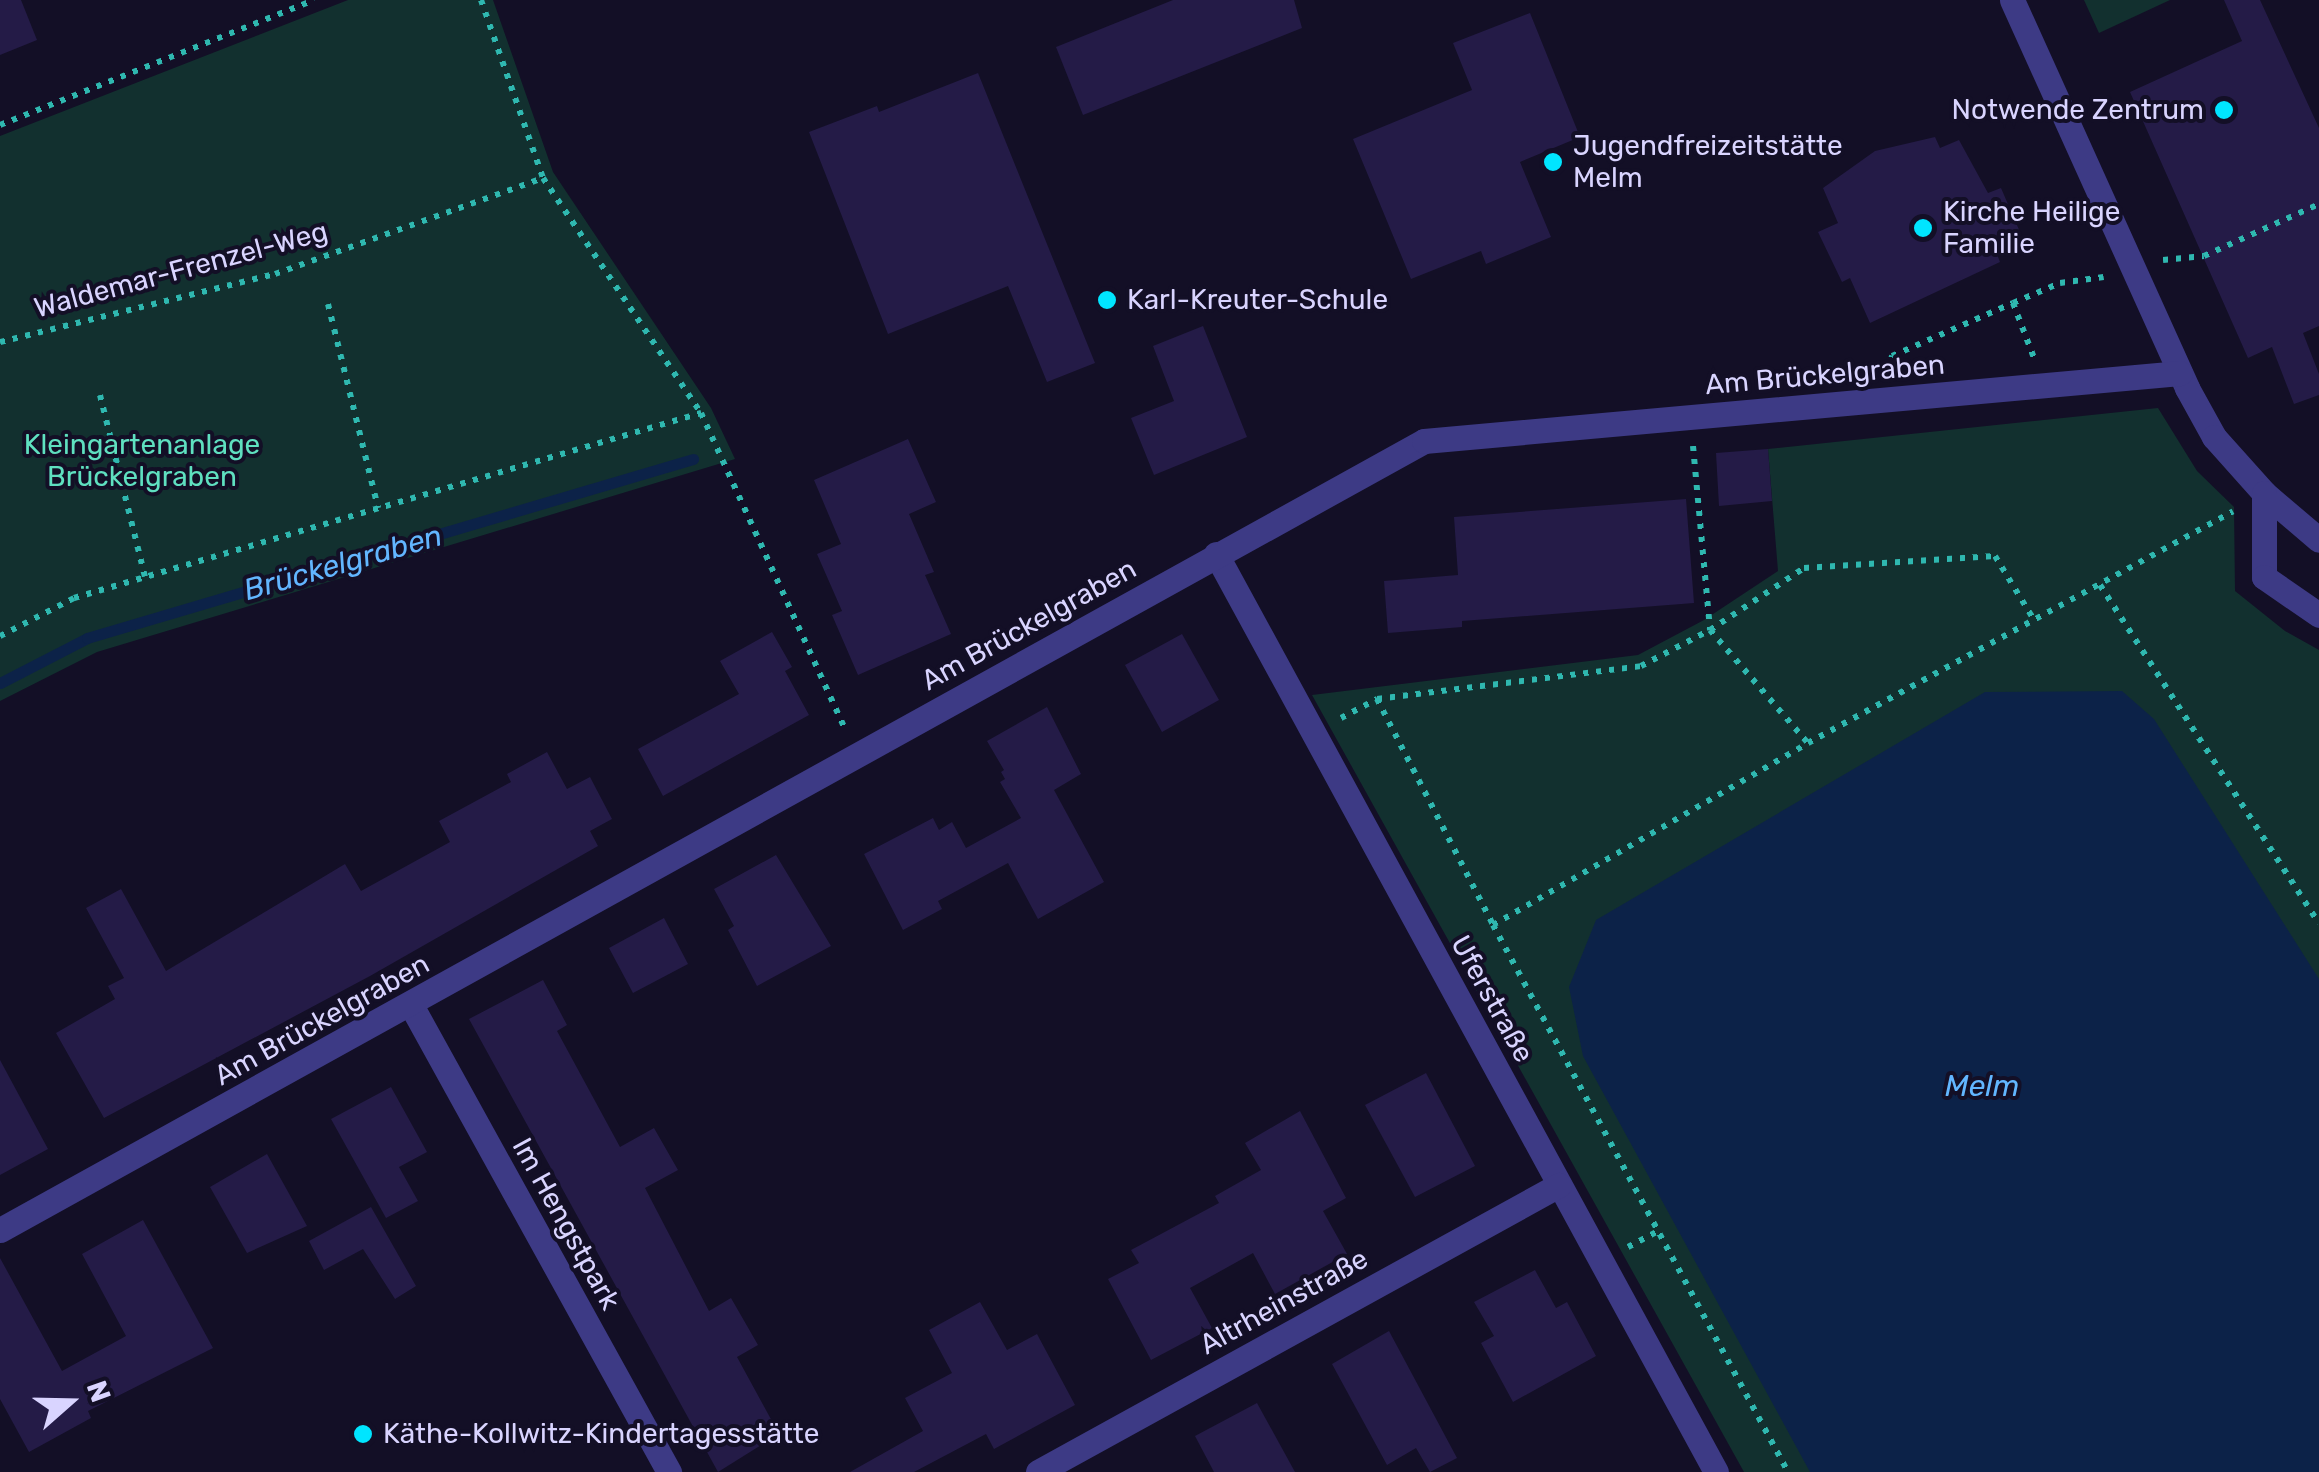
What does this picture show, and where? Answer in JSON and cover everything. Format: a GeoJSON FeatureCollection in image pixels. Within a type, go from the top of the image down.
{"type":"FeatureCollection","features":[{"type":"Feature","properties":{"kind":"street"},"geometry":{"type":"LineString","coordinates":[[2012,0],[2180,373],[2214,436],[2264,493],[2319,540]]}},
{"type":"Feature","properties":{"kind":"street","name":"Am Brückelgraben"},"geometry":{"type":"LineString","coordinates":[[0,1230],[1424,442],[2180,373]]}},
{"type":"Feature","properties":{"kind":"street"},"geometry":{"type":"LineString","coordinates":[[2264,493],[2264,577],[2319,615]]}},
{"type":"Feature","properties":{"kind":"street","name":"Uferstraße"},"geometry":{"type":"LineString","coordinates":[[1216,554],[1716,1472]]}},
{"type":"Feature","properties":{"kind":"street","name":"Im Hengstpark"},"geometry":{"type":"LineString","coordinates":[[412,1005],[669,1472]]}},
{"type":"Feature","properties":{"kind":"street","name":"Altrheinstraße"},"geometry":{"type":"LineString","coordinates":[[1038,1472],[1560,1185]]}},
{"type":"Feature","properties":{"kind":"path"},"geometry":{"type":"LineString","coordinates":[[0,124],[314,0]]}},
{"type":"Feature","properties":{"kind":"path"},"geometry":{"type":"LineString","coordinates":[[481,0],[543,178],[701,413],[858,755]]}},
{"type":"Feature","properties":{"kind":"path","name":"Waldemar-Frenzel-Weg"},"geometry":{"type":"LineString","coordinates":[[0,342],[275,274],[543,178]]}},
{"type":"Feature","properties":{"kind":"path"},"geometry":{"type":"LineString","coordinates":[[1880,400],[1892,356],[2060,282],[2114,276],[2132,267],[2204,256],[2319,204]]}},
{"type":"Feature","properties":{"kind":"path"},"geometry":{"type":"LineString","coordinates":[[2013,303],[2045,386]]}},
{"type":"Feature","properties":{"kind":"path"},"geometry":{"type":"LineString","coordinates":[[328,304],[378,508]]}},
{"type":"Feature","properties":{"kind":"path"},"geometry":{"type":"LineString","coordinates":[[100,396],[145,577]]}},
{"type":"Feature","properties":{"kind":"path"},"geometry":{"type":"LineString","coordinates":[[0,636],[74,598],[701,413]]}},
{"type":"Feature","properties":{"kind":"path"},"geometry":{"type":"LineString","coordinates":[[1690,417],[1710,630],[1808,743]]}},
{"type":"Feature","properties":{"kind":"path"},"geometry":{"type":"LineString","coordinates":[[1492,925],[1808,743],[2264,493]]}},
{"type":"Feature","properties":{"kind":"path"},"geometry":{"type":"LineString","coordinates":[[1313,732],[1377,699],[1641,666],[1710,630],[1804,568],[1996,556],[2034,620]]}},
{"type":"Feature","properties":{"kind":"path"},"geometry":{"type":"LineString","coordinates":[[2100,585],[2319,924]]}},
{"type":"Feature","properties":{"kind":"path"},"geometry":{"type":"LineString","coordinates":[[1377,699],[1492,925],[1788,1472]]}},
{"type":"Feature","properties":{"kind":"green space","name":"Kleingartenanlage Brückelgraben"},"geometry":{"type":"Polygon","coordinates":[[[348,0],[493,0],[553,172],[711,408],[735,459],[97,652],[0,701],[0,136],[348,0]]]}},
{"type":"Feature","properties":{"kind":"green space"},"geometry":{"type":"Polygon","coordinates":[[[2084,0],[2170,0],[2099,33],[2084,0]]]}},
{"type":"Feature","properties":{"kind":"green space"},"geometry":{"type":"Polygon","coordinates":[[[2158,408],[2197,471],[2234,507],[2235,591],[2285,631],[2319,650],[2319,1472],[1744,1472],[1312,695],[1638,655],[1704,620],[1778,571],[1768,449],[2158,408]]]}},
{"type":"Feature","properties":{"kind":"water","name":"Melm"},"geometry":{"type":"Polygon","coordinates":[[[2122,691],[2154,719],[2319,979],[2319,1472],[1810,1472],[1583,1056],[1569,987],[1596,920],[1985,692],[2122,691]]]}},
{"type":"Feature","properties":{"kind":"building"},"geometry":{"type":"Polygon","coordinates":[[[0,0],[21,0],[37,40],[0,55],[0,0]]]}},
{"type":"Feature","properties":{"kind":"building"},"geometry":{"type":"Polygon","coordinates":[[[1173,0],[1294,0],[1302,28],[1083,115],[1056,47],[1173,0]]]}},
{"type":"Feature","properties":{"kind":"building","name":"Notwende Zentrum"},"geometry":{"type":"Polygon","coordinates":[[[2224,0],[2260,0],[2319,128],[2319,326],[2303,333],[2319,374],[2319,395],[2294,404],[2272,347],[2248,358],[2130,92],[2242,41],[2224,0]]]}},
{"type":"Feature","properties":{"kind":"building"},"geometry":{"type":"Polygon","coordinates":[[[1530,13],[1580,137],[1520,162],[1551,237],[1486,264],[1481,251],[1411,279],[1353,139],[1472,90],[1453,43],[1530,13]]]}},
{"type":"Feature","properties":{"kind":"building"},"geometry":{"type":"Polygon","coordinates":[[[978,73],[1095,363],[1047,382],[1008,286],[888,334],[809,132],[877,106],[879,112],[978,73]]]}},
{"type":"Feature","properties":{"kind":"building","name":"Kirche Heilige Familie"},"geometry":{"type":"Polygon","coordinates":[[[1935,137],[1940,148],[1959,140],[1988,193],[2001,188],[2020,232],[1993,244],[2000,262],[1870,323],[1850,278],[1842,282],[1818,232],[1838,223],[1823,188],[1875,151],[1935,137]]]}},
{"type":"Feature","properties":{"kind":"building"},"geometry":{"type":"Polygon","coordinates":[[[1203,326],[1247,437],[1154,475],[1131,418],[1174,401],[1153,346],[1203,326]]]}},
{"type":"Feature","properties":{"kind":"building"},"geometry":{"type":"Polygon","coordinates":[[[908,439],[936,502],[909,514],[934,572],[925,575],[951,634],[858,675],[832,615],[842,611],[817,554],[841,544],[814,480],[908,439]]]}},
{"type":"Feature","properties":{"kind":"building"},"geometry":{"type":"Polygon","coordinates":[[[1768,449],[1772,501],[1719,506],[1716,453],[1768,449]]]}},
{"type":"Feature","properties":{"kind":"building"},"geometry":{"type":"Polygon","coordinates":[[[1686,499],[1694,603],[1462,621],[1462,627],[1388,633],[1384,581],[1458,575],[1454,517],[1686,499]]]}},
{"type":"Feature","properties":{"kind":"building"},"geometry":{"type":"Polygon","coordinates":[[[772,632],[792,667],[785,671],[809,715],[663,796],[638,749],[739,694],[720,661],[772,632]]]}},
{"type":"Feature","properties":{"kind":"building"},"geometry":{"type":"Polygon","coordinates":[[[1182,634],[1219,700],[1162,732],[1125,665],[1182,634]]]}},
{"type":"Feature","properties":{"kind":"building"},"geometry":{"type":"Polygon","coordinates":[[[1047,707],[1081,774],[1054,790],[1104,882],[1038,919],[1008,863],[938,901],[942,909],[903,930],[864,854],[933,818],[939,830],[952,822],[966,848],[1021,818],[1000,782],[1005,779],[1001,772],[1004,770],[987,741],[1047,707]]]}},
{"type":"Feature","properties":{"kind":"building"},"geometry":{"type":"Polygon","coordinates":[[[547,752],[567,789],[590,777],[612,819],[590,831],[598,846],[370,976],[104,1118],[56,1033],[115,999],[108,986],[124,978],[86,908],[121,889],[166,971],[345,864],[361,891],[450,842],[439,821],[511,782],[507,774],[547,752]]]}},
{"type":"Feature","properties":{"kind":"building"},"geometry":{"type":"Polygon","coordinates":[[[776,855],[831,946],[757,986],[728,930],[734,926],[714,889],[776,855]]]}},
{"type":"Feature","properties":{"kind":"building"},"geometry":{"type":"Polygon","coordinates":[[[664,918],[688,964],[633,993],[609,948],[664,918]]]}},
{"type":"Feature","properties":{"kind":"building"},"geometry":{"type":"Polygon","coordinates":[[[543,980],[567,1025],[557,1031],[620,1147],[654,1128],[678,1170],[645,1188],[709,1311],[731,1298],[758,1345],[737,1357],[779,1434],[718,1472],[469,1019],[543,980]]]}},
{"type":"Feature","properties":{"kind":"building"},"geometry":{"type":"Polygon","coordinates":[[[0,1060],[48,1149],[0,1175],[0,1060]]]}},
{"type":"Feature","properties":{"kind":"building"},"geometry":{"type":"Polygon","coordinates":[[[1426,1073],[1475,1166],[1415,1197],[1365,1105],[1426,1073]]]}},
{"type":"Feature","properties":{"kind":"building"},"geometry":{"type":"Polygon","coordinates":[[[391,1087],[427,1152],[399,1167],[418,1201],[386,1218],[331,1119],[391,1087]]]}},
{"type":"Feature","properties":{"kind":"building"},"geometry":{"type":"Polygon","coordinates":[[[1300,1111],[1346,1198],[1323,1211],[1347,1254],[1275,1294],[1253,1253],[1190,1288],[1212,1328],[1151,1360],[1108,1279],[1139,1263],[1131,1250],[1219,1203],[1215,1196],[1261,1170],[1245,1143],[1300,1111]]]}},
{"type":"Feature","properties":{"kind":"building"},"geometry":{"type":"Polygon","coordinates":[[[267,1154],[307,1226],[247,1253],[210,1187],[267,1154]]]}},
{"type":"Feature","properties":{"kind":"building"},"geometry":{"type":"Polygon","coordinates":[[[371,1207],[416,1286],[395,1299],[363,1249],[324,1270],[309,1241],[371,1207]]]}},
{"type":"Feature","properties":{"kind":"building"},"geometry":{"type":"Polygon","coordinates":[[[143,1220],[213,1348],[88,1411],[91,1418],[29,1452],[0,1399],[0,1258],[62,1371],[126,1336],[82,1254],[143,1220]]]}},
{"type":"Feature","properties":{"kind":"building"},"geometry":{"type":"Polygon","coordinates":[[[1535,1270],[1556,1308],[1567,1302],[1596,1356],[1513,1402],[1481,1343],[1494,1336],[1474,1302],[1535,1270]]]}},
{"type":"Feature","properties":{"kind":"building"},"geometry":{"type":"Polygon","coordinates":[[[980,1302],[1007,1350],[1037,1334],[1075,1405],[994,1449],[986,1434],[914,1472],[850,1472],[923,1431],[905,1398],[952,1373],[929,1330],[980,1302]]]}},
{"type":"Feature","properties":{"kind":"building"},"geometry":{"type":"Polygon","coordinates":[[[1389,1331],[1457,1458],[1430,1472],[1416,1448],[1387,1465],[1332,1364],[1389,1331]]]}},
{"type":"Feature","properties":{"kind":"building"},"geometry":{"type":"Polygon","coordinates":[[[1257,1403],[1295,1472],[1214,1472],[1195,1436],[1257,1403]]]}},
{"type":"Feature","properties":{"kind":"waterway","name":"Brückelgraben"},"geometry":{"type":"LineString","coordinates":[[0,683],[87,638],[693,459]]}},
{"type":"Feature","properties":{"kind":"place","name":"Notwende Zentrum"},"geometry":{"type":"Point","coordinates":[2224,110]}},
{"type":"Feature","properties":{"kind":"place","name":"Jugendfreizeitstätte Melm"},"geometry":{"type":"Point","coordinates":[1553,162]}},
{"type":"Feature","properties":{"kind":"place","name":"Kirche Heilige Familie"},"geometry":{"type":"Point","coordinates":[1923,228]}},
{"type":"Feature","properties":{"kind":"place","name":"Karl-Kreuter-Schule"},"geometry":{"type":"Point","coordinates":[1107,300]}},
{"type":"Feature","properties":{"kind":"place","name":"Käthe-Kollwitz-Kindertagesstätte"},"geometry":{"type":"Point","coordinates":[363,1434]}}]}
